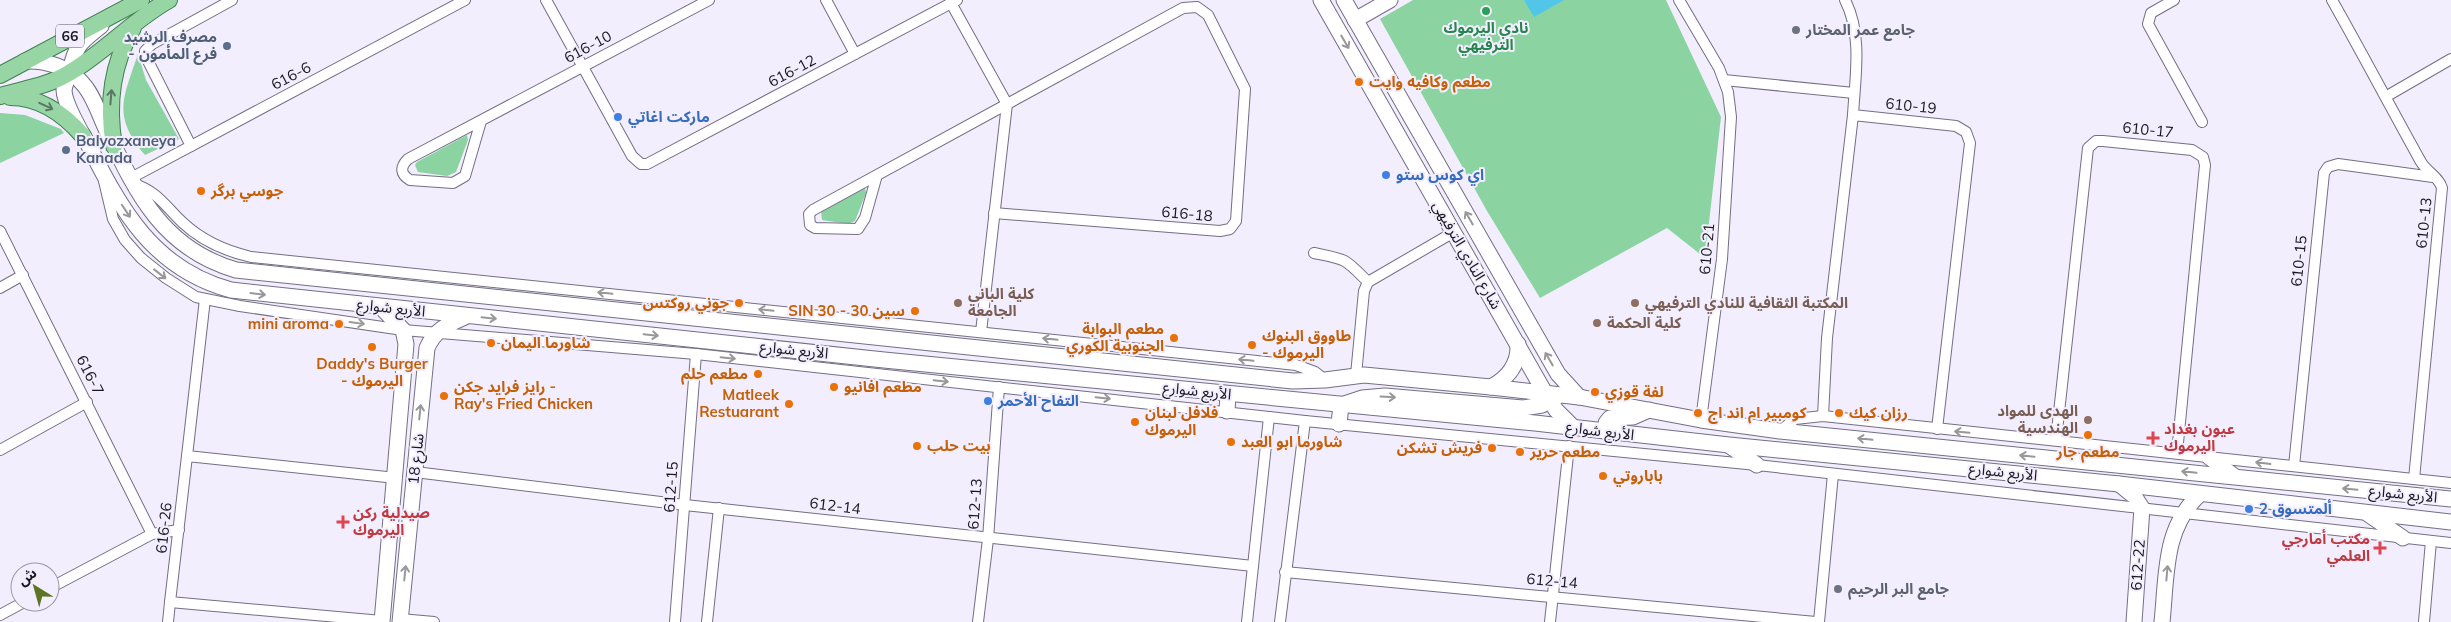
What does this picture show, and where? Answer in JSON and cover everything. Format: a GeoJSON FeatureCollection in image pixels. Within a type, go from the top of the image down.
{"type":"FeatureCollection","features":[{"type":"Feature","properties":{"kind":"main road","name":"66"},"geometry":{"type":"LineString","coordinates":[[0,75],[141,0]]}},
{"type":"Feature","properties":{"kind":"main road","name":"66"},"geometry":{"type":"LineString","coordinates":[[0,97],[47,84],[69,73],[138,19],[169,0]]}},
{"type":"Feature","properties":{"kind":"main road","name":"شارع النادي الترفيهي"},"geometry":{"type":"LineString","coordinates":[[1321,0],[1518,344],[1555,393],[1573,428]]}},
{"type":"Feature","properties":{"kind":"main road","name":"شارع النادي الترفيهي"},"geometry":{"type":"LineString","coordinates":[[1348,0],[1360,17],[1554,368],[1555,393]]}},
{"type":"Feature","properties":{"kind":"main road"},"geometry":{"type":"LineString","coordinates":[[1360,17],[1390,0]]}},
{"type":"Feature","properties":{"kind":"main road","name":"الأربع شوارع"},"geometry":{"type":"LineString","coordinates":[[115,15],[75,50],[64,92],[83,136],[103,175],[145,238],[169,261],[196,278],[231,290],[884,360],[2119,484],[2451,522]]}},
{"type":"Feature","properties":{"kind":"main road"},"geometry":{"type":"LineString","coordinates":[[114,146],[110,113],[113,80],[123,48],[138,19]]}},
{"type":"Feature","properties":{"kind":"main road","name":"الأربع شوارع"},"geometry":{"type":"LineString","coordinates":[[25,61],[46,61],[69,73],[86,87],[132,181],[153,214],[176,240],[204,258],[236,270],[1293,381],[1325,380],[1356,375],[1555,393],[1701,420],[1780,431],[2451,499]]}},
{"type":"Feature","properties":{"kind":"main road"},"geometry":{"type":"LineString","coordinates":[[0,97],[23,98],[46,105],[73,124],[83,136]]}},
{"type":"Feature","properties":{"kind":"main road"},"geometry":{"type":"LineString","coordinates":[[381,307],[403,330]]}},
{"type":"Feature","properties":{"kind":"main road"},"geometry":{"type":"LineString","coordinates":[[437,332],[466,316]]}},
{"type":"Feature","properties":{"kind":"main road","name":"شارع 18"},"geometry":{"type":"LineString","coordinates":[[382,621],[396,478],[406,344],[403,330]]}},
{"type":"Feature","properties":{"kind":"main road","name":"شارع 18"},"geometry":{"type":"LineString","coordinates":[[400,620],[426,354],[430,342],[437,332]]}},
{"type":"Feature","properties":{"kind":"main road"},"geometry":{"type":"LineString","coordinates":[[884,360],[886,338]]}},
{"type":"Feature","properties":{"kind":"main road"},"geometry":{"type":"LineString","coordinates":[[1491,387],[1504,379],[1514,367],[1518,344]]}},
{"type":"Feature","properties":{"kind":"main road"},"geometry":{"type":"LineString","coordinates":[[1523,408],[1527,400],[1524,391]]}},
{"type":"Feature","properties":{"kind":"main road"},"geometry":{"type":"LineString","coordinates":[[1339,424],[1341,405],[1362,398],[1385,396],[1523,408],[1542,405],[1555,393]]}},
{"type":"Feature","properties":{"kind":"main road"},"geometry":{"type":"LineString","coordinates":[[1227,411],[1228,394]]}},
{"type":"Feature","properties":{"kind":"main road"},"geometry":{"type":"LineString","coordinates":[[1606,432],[1606,423],[1610,418],[1633,417],[1649,410]]}},
{"type":"Feature","properties":{"kind":"main road"},"geometry":{"type":"LineString","coordinates":[[1729,445],[1757,465]]}},
{"type":"Feature","properties":{"kind":"main road"},"geometry":{"type":"LineString","coordinates":[[2209,457],[2234,476]]}},
{"type":"Feature","properties":{"kind":"main road"},"geometry":{"type":"LineString","coordinates":[[2279,502],[2288,494],[2286,482]]}},
{"type":"Feature","properties":{"kind":"main road"},"geometry":{"type":"LineString","coordinates":[[2119,484],[2135,496],[2142,508]]}},
{"type":"Feature","properties":{"kind":"main road"},"geometry":{"type":"LineString","coordinates":[[2310,506],[2307,495],[2313,486]]}},
{"type":"Feature","properties":{"kind":"main road"},"geometry":{"type":"LineString","coordinates":[[2183,512],[2200,494]]}},
{"type":"Feature","properties":{"kind":"main road","name":"612-22"},"geometry":{"type":"LineString","coordinates":[[2134,622],[2142,508]]}},
{"type":"Feature","properties":{"kind":"main road","name":"612-22"},"geometry":{"type":"LineString","coordinates":[[2162,622],[2172,540],[2183,512]]}},
{"type":"Feature","properties":{"kind":"main road"},"geometry":{"type":"LineString","coordinates":[[2367,513],[2403,538]]}},
{"type":"Feature","properties":{"kind":"street"},"geometry":{"type":"LineString","coordinates":[[190,146],[145,55],[145,51],[152,44],[232,0]]}},
{"type":"Feature","properties":{"kind":"street","name":"616-6"},"geometry":{"type":"LineString","coordinates":[[132,181],[190,146],[466,0]]}},
{"type":"Feature","properties":{"kind":"street"},"geometry":{"type":"LineString","coordinates":[[546,0],[582,68]]}},
{"type":"Feature","properties":{"kind":"street","name":"616-10"},"geometry":{"type":"LineString","coordinates":[[481,121],[467,169],[464,176],[458,181],[452,183],[410,180],[404,176],[402,171],[403,164],[408,159],[710,0]]}},
{"type":"Feature","properties":{"kind":"street"},"geometry":{"type":"LineString","coordinates":[[826,0],[855,54]]}},
{"type":"Feature","properties":{"kind":"street","name":"610-21"},"geometry":{"type":"LineString","coordinates":[[1679,0],[1713,56],[1724,80],[1730,105],[1731,130],[1722,259],[1701,420]]}},
{"type":"Feature","properties":{"kind":"street"},"geometry":{"type":"LineString","coordinates":[[1823,416],[1827,338],[1853,115],[1855,29],[1845,0]]}},
{"type":"Feature","properties":{"kind":"street"},"geometry":{"type":"LineString","coordinates":[[2174,0],[2151,13],[2148,24],[2202,122]]}},
{"type":"Feature","properties":{"kind":"street","name":"610-13"},"geometry":{"type":"LineString","coordinates":[[2332,0],[2387,96],[2422,164],[2442,188],[2414,479]]}},
{"type":"Feature","properties":{"kind":"street"},"geometry":{"type":"LineString","coordinates":[[954,2],[1006,104],[980,332]]}},
{"type":"Feature","properties":{"kind":"street","name":"616-12"},"geometry":{"type":"LineString","coordinates":[[582,68],[632,156],[641,164],[653,163],[954,2]]}},
{"type":"Feature","properties":{"kind":"street","name":"616-18"},"geometry":{"type":"LineString","coordinates":[[994,213],[1220,231],[1230,229],[1236,221],[1245,89],[1208,15],[1197,8],[1183,8],[1006,104]]}},
{"type":"Feature","properties":{"kind":"street"},"geometry":{"type":"LineString","coordinates":[[2387,96],[2451,59]]}},
{"type":"Feature","properties":{"kind":"street"},"geometry":{"type":"LineString","coordinates":[[1724,80],[1854,93]]}},
{"type":"Feature","properties":{"kind":"street"},"geometry":{"type":"LineString","coordinates":[[877,175],[865,218],[858,229],[815,228],[810,225],[809,214],[813,210],[1006,104]]}},
{"type":"Feature","properties":{"kind":"street","name":"610-19"},"geometry":{"type":"LineString","coordinates":[[1853,115],[1956,126],[1961,128],[1969,137],[1936,429]]}},
{"type":"Feature","properties":{"kind":"street","name":"610-17"},"geometry":{"type":"LineString","coordinates":[[2056,440],[2088,148],[2096,142],[2103,141],[2192,150],[2202,157],[2205,165],[2177,453]]}},
{"type":"Feature","properties":{"kind":"street","name":"610-15"},"geometry":{"type":"LineString","coordinates":[[2294,466],[2324,173],[2328,167],[2338,164],[2434,177]]}},
{"type":"Feature","properties":{"kind":"street"},"geometry":{"type":"LineString","coordinates":[[103,175],[106,197],[113,219],[132,250],[180,288],[205,299],[240,306],[403,330],[696,354],[1305,421],[1757,465],[2451,543]]}},
{"type":"Feature","properties":{"kind":"street"},"geometry":{"type":"LineString","coordinates":[[132,181],[157,195],[182,222],[207,241],[229,251],[251,257],[1296,365],[1315,372],[1325,380]]}},
{"type":"Feature","properties":{"kind":"street","name":"616-7"},"geometry":{"type":"LineString","coordinates":[[0,231],[152,534]]}},
{"type":"Feature","properties":{"kind":"street"},"geometry":{"type":"LineString","coordinates":[[1356,375],[1364,291],[1368,282],[1454,232]]}},
{"type":"Feature","properties":{"kind":"street"},"geometry":{"type":"LineString","coordinates":[[1314,254],[1350,262],[1368,282]]}},
{"type":"Feature","properties":{"kind":"street"},"geometry":{"type":"LineString","coordinates":[[0,288],[23,276]]}},
{"type":"Feature","properties":{"kind":"street","name":"616-26"},"geometry":{"type":"LineString","coordinates":[[168,622],[205,299]]}},
{"type":"Feature","properties":{"kind":"street","name":"612-15"},"geometry":{"type":"LineString","coordinates":[[675,622],[696,354]]}},
{"type":"Feature","properties":{"kind":"street","name":"612-13"},"geometry":{"type":"LineString","coordinates":[[978,622],[988,538],[999,387]]}},
{"type":"Feature","properties":{"kind":"street"},"geometry":{"type":"LineString","coordinates":[[0,450],[87,402]]}},
{"type":"Feature","properties":{"kind":"street"},"geometry":{"type":"LineString","coordinates":[[1780,431],[1795,419],[1823,416],[2451,483]]}},
{"type":"Feature","properties":{"kind":"street"},"geometry":{"type":"LineString","coordinates":[[1247,622],[1269,417]]}},
{"type":"Feature","properties":{"kind":"street"},"geometry":{"type":"LineString","coordinates":[[1280,622],[1305,421]]}},
{"type":"Feature","properties":{"kind":"street"},"geometry":{"type":"LineString","coordinates":[[1550,622],[1569,446]]}},
{"type":"Feature","properties":{"kind":"street"},"geometry":{"type":"LineString","coordinates":[[187,456],[396,478]]}},
{"type":"Feature","properties":{"kind":"street","name":"612-14"},"geometry":{"type":"LineString","coordinates":[[415,472],[685,505],[1253,566]]}},
{"type":"Feature","properties":{"kind":"street"},"geometry":{"type":"LineString","coordinates":[[1818,622],[1833,474]]}},
{"type":"Feature","properties":{"kind":"street"},"geometry":{"type":"LineString","coordinates":[[707,622],[719,508]]}},
{"type":"Feature","properties":{"kind":"street"},"geometry":{"type":"LineString","coordinates":[[60,583],[152,534],[179,530]]}},
{"type":"Feature","properties":{"kind":"street"},"geometry":{"type":"LineString","coordinates":[[2424,622],[2432,542]]}},
{"type":"Feature","properties":{"kind":"street","name":"612-14"},"geometry":{"type":"LineString","coordinates":[[1286,572],[1818,622]]}},
{"type":"Feature","properties":{"kind":"street"},"geometry":{"type":"LineString","coordinates":[[170,602],[382,621]]}},
{"type":"Feature","properties":{"kind":"street"},"geometry":{"type":"LineString","coordinates":[[400,620],[434,622]]}},
{"type":"Feature","properties":{"kind":"green space","name":"نادي اليرموك الترفيهي"},"geometry":{"type":"Polygon","coordinates":[[[1413,0],[1666,0],[1721,117],[1705,258],[1667,228],[1540,298],[1487,211],[1380,19],[1413,0]]]}},
{"type":"Feature","properties":{"kind":"green space"},"geometry":{"type":"Polygon","coordinates":[[[138,54],[146,80],[179,139],[145,155],[128,129],[124,117],[125,95],[138,54]]]}},
{"type":"Feature","properties":{"kind":"green space"},"geometry":{"type":"Polygon","coordinates":[[[0,113],[25,115],[61,129],[64,133],[0,163],[0,113]]]}},
{"type":"Feature","properties":{"kind":"green space"},"geometry":{"type":"Polygon","coordinates":[[[467,135],[468,140],[456,172],[447,176],[418,172],[415,165],[417,162],[467,135]]]}},
{"type":"Feature","properties":{"kind":"green space"},"geometry":{"type":"Polygon","coordinates":[[[865,188],[866,193],[855,221],[848,224],[822,220],[821,212],[865,188]]]}},
{"type":"Feature","properties":{"kind":"water"},"geometry":{"type":"Polygon","coordinates":[[[1524,0],[1564,0],[1534,17],[1524,0]]]}},
{"type":"Feature","properties":{"kind":"place","name":"نادي اليرموك الترفيهي"},"geometry":{"type":"Point","coordinates":[1486,11]}},
{"type":"Feature","properties":{"kind":"place","name":"جامع عمر المختار"},"geometry":{"type":"Point","coordinates":[1796,30]}},
{"type":"Feature","properties":{"kind":"place","name":"مصرف الرشيد - فرع المأمون"},"geometry":{"type":"Point","coordinates":[227,46]}},
{"type":"Feature","properties":{"kind":"place","name":"مطعم وكافيه وايت"},"geometry":{"type":"Point","coordinates":[1359,82]}},
{"type":"Feature","properties":{"kind":"place","name":"ماركت اغاتي"},"geometry":{"type":"Point","coordinates":[618,117]}},
{"type":"Feature","properties":{"kind":"place","name":"Balyozxaneya Kanada"},"geometry":{"type":"Point","coordinates":[66,150]}},
{"type":"Feature","properties":{"kind":"place","name":"اي كوس ستو"},"geometry":{"type":"Point","coordinates":[1386,175]}},
{"type":"Feature","properties":{"kind":"place","name":"جوسي برگر"},"geometry":{"type":"Point","coordinates":[201,191]}},
{"type":"Feature","properties":{"kind":"place","name":"جوني روكتس"},"geometry":{"type":"Point","coordinates":[739,303]}},
{"type":"Feature","properties":{"kind":"place","name":"كلية الباني الجامعة"},"geometry":{"type":"Point","coordinates":[958,303]}},
{"type":"Feature","properties":{"kind":"place","name":"المكتبة الثقافية للنادي الترفيهي"},"geometry":{"type":"Point","coordinates":[1635,303]}},
{"type":"Feature","properties":{"kind":"place","name":"SIN 30 - سين 30"},"geometry":{"type":"Point","coordinates":[915,311]}},
{"type":"Feature","properties":{"kind":"place","name":"كلية الحكمة"},"geometry":{"type":"Point","coordinates":[1597,323]}},
{"type":"Feature","properties":{"kind":"place","name":"mini aroma"},"geometry":{"type":"Point","coordinates":[339,324]}},
{"type":"Feature","properties":{"kind":"place","name":"مطعم البوابة الجنوبية الكوري"},"geometry":{"type":"Point","coordinates":[1174,338]}},
{"type":"Feature","properties":{"kind":"place","name":"شاورما اليمان"},"geometry":{"type":"Point","coordinates":[491,343]}},
{"type":"Feature","properties":{"kind":"place","name":"طاووق البنوك - اليرموك"},"geometry":{"type":"Point","coordinates":[1252,345]}},
{"type":"Feature","properties":{"kind":"place","name":"Daddy's Burger - اليرموك"},"geometry":{"type":"Point","coordinates":[372,347]}},
{"type":"Feature","properties":{"kind":"place","name":"مطعم حلم"},"geometry":{"type":"Point","coordinates":[758,374]}},
{"type":"Feature","properties":{"kind":"place","name":"مطعم افانيو"},"geometry":{"type":"Point","coordinates":[834,387]}},
{"type":"Feature","properties":{"kind":"place","name":"لفة قوزي"},"geometry":{"type":"Point","coordinates":[1595,392]}},
{"type":"Feature","properties":{"kind":"place","name":"رايز فرايد جكن - Ray's Fried Chicken"},"geometry":{"type":"Point","coordinates":[444,396]}},
{"type":"Feature","properties":{"kind":"place","name":"التفاح الأحمر"},"geometry":{"type":"Point","coordinates":[988,401]}},
{"type":"Feature","properties":{"kind":"place","name":"Matleek Restuarant"},"geometry":{"type":"Point","coordinates":[789,404]}},
{"type":"Feature","properties":{"kind":"place","name":"كومبير ام اند اج"},"geometry":{"type":"Point","coordinates":[1698,413]}},
{"type":"Feature","properties":{"kind":"place","name":"رزان كيك"},"geometry":{"type":"Point","coordinates":[1839,413]}},
{"type":"Feature","properties":{"kind":"place","name":"الهدى للمواد الهندسية"},"geometry":{"type":"Point","coordinates":[2088,420]}},
{"type":"Feature","properties":{"kind":"place","name":"فلافل لبنان اليرموك"},"geometry":{"type":"Point","coordinates":[1135,422]}},
{"type":"Feature","properties":{"kind":"place","name":"مطعم جار"},"geometry":{"type":"Point","coordinates":[2088,435]}},
{"type":"Feature","properties":{"kind":"place","name":"عيون بغداد اليرموك"},"geometry":{"type":"Point","coordinates":[2153,438]}},
{"type":"Feature","properties":{"kind":"place","name":"شاورما ابو العبد"},"geometry":{"type":"Point","coordinates":[1231,442]}},
{"type":"Feature","properties":{"kind":"place","name":"بيت حلب"},"geometry":{"type":"Point","coordinates":[917,446]}},
{"type":"Feature","properties":{"kind":"place","name":"فريش تشكن"},"geometry":{"type":"Point","coordinates":[1492,448]}},
{"type":"Feature","properties":{"kind":"place","name":"مطعم حرير"},"geometry":{"type":"Point","coordinates":[1520,452]}},
{"type":"Feature","properties":{"kind":"place","name":"باباروتي"},"geometry":{"type":"Point","coordinates":[1603,476]}},
{"type":"Feature","properties":{"kind":"place","name":"ألمتسوق 2"},"geometry":{"type":"Point","coordinates":[2249,509]}},
{"type":"Feature","properties":{"kind":"place","name":"صيدلية ركن اليرموك"},"geometry":{"type":"Point","coordinates":[343,522]}},
{"type":"Feature","properties":{"kind":"place","name":"مكتب أمارجي العلمي"},"geometry":{"type":"Point","coordinates":[2380,548]}},
{"type":"Feature","properties":{"kind":"place","name":"جامع البر الرحيم"},"geometry":{"type":"Point","coordinates":[1838,589]}}]}
